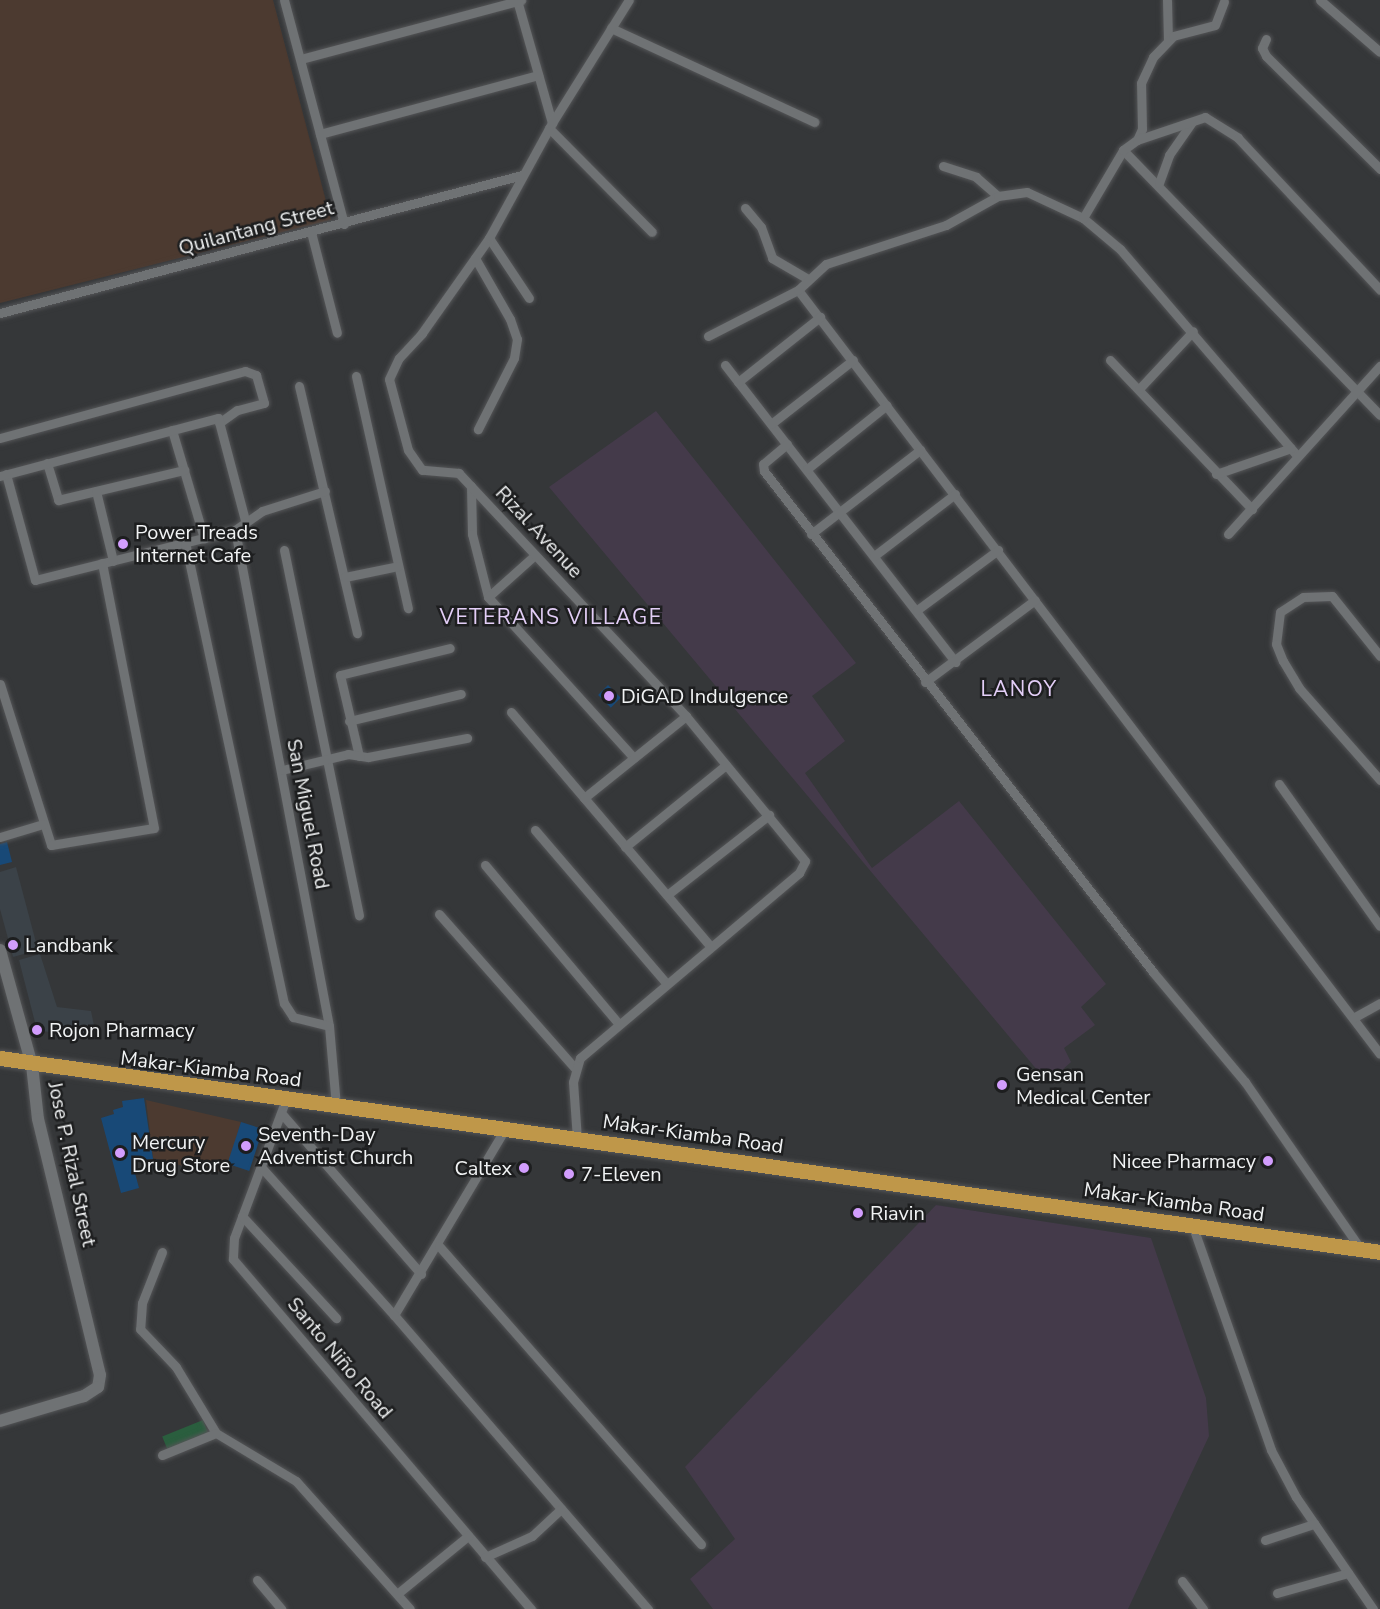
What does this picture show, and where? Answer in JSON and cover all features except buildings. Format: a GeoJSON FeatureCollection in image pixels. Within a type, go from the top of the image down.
{"type":"FeatureCollection","features":[{"type":"Feature","properties":{"kind":"main road","name":"Makar-Kiamba Road"},"geometry":{"type":"LineString","coordinates":[[0,1058],[284,1106],[336,1106],[1380,1252]]}},
{"type":"Feature","properties":{"kind":"street"},"geometry":{"type":"LineString","coordinates":[[284,0],[344,224]]}},
{"type":"Feature","properties":{"kind":"street"},"geometry":{"type":"LineString","coordinates":[[301,59],[518,0],[550,125],[652,232]]}},
{"type":"Feature","properties":{"kind":"street"},"geometry":{"type":"LineString","coordinates":[[478,429],[514,358],[517,339],[510,318],[475,258],[489,238],[550,125],[629,0]]}},
{"type":"Feature","properties":{"kind":"street"},"geometry":{"type":"LineString","coordinates":[[1137,140],[1142,129],[1141,83],[1168,39],[1167,0]]}},
{"type":"Feature","properties":{"kind":"street"},"geometry":{"type":"LineString","coordinates":[[1320,0],[1380,52]]}},
{"type":"Feature","properties":{"kind":"street"},"geometry":{"type":"LineString","coordinates":[[1168,39],[1215,25],[1224,2]]}},
{"type":"Feature","properties":{"kind":"street"},"geometry":{"type":"LineString","coordinates":[[611,28],[814,122]]}},
{"type":"Feature","properties":{"kind":"street"},"geometry":{"type":"LineString","coordinates":[[1266,39],[1262,48],[1266,56],[1380,169]]}},
{"type":"Feature","properties":{"kind":"street"},"geometry":{"type":"LineString","coordinates":[[320,134],[538,75]]}},
{"type":"Feature","properties":{"kind":"street"},"geometry":{"type":"LineString","coordinates":[[1159,183],[1169,155],[1194,120]]}},
{"type":"Feature","properties":{"kind":"street"},"geometry":{"type":"LineString","coordinates":[[1083,218],[1124,150],[1137,140],[1194,120],[1216,120],[1238,138],[1380,290]]}},
{"type":"Feature","properties":{"kind":"street"},"geometry":{"type":"LineString","coordinates":[[1124,150],[1159,183],[1380,415]]}},
{"type":"Feature","properties":{"kind":"street"},"geometry":{"type":"LineString","coordinates":[[943,166],[976,177],[998,196]]}},
{"type":"Feature","properties":{"kind":"street","name":"Quilantang Street"},"geometry":{"type":"LineString","coordinates":[[0,313],[522,176]]}},
{"type":"Feature","properties":{"kind":"street"},"geometry":{"type":"LineString","coordinates":[[708,336],[798,290],[808,279],[846,255],[946,225],[998,196],[1027,192],[1083,218],[1120,249],[1193,331],[1293,451]]}},
{"type":"Feature","properties":{"kind":"street"},"geometry":{"type":"LineString","coordinates":[[745,208],[761,227],[772,258],[808,279]]}},
{"type":"Feature","properties":{"kind":"street"},"geometry":{"type":"LineString","coordinates":[[311,232],[337,333]]}},
{"type":"Feature","properties":{"kind":"street"},"geometry":{"type":"LineString","coordinates":[[489,238],[529,298]]}},
{"type":"Feature","properties":{"kind":"street","name":"Rizal Avenue"},"geometry":{"type":"LineString","coordinates":[[475,258],[399,358],[389,379],[406,443],[422,470],[459,473],[686,716],[805,861],[799,873],[709,945]]}},
{"type":"Feature","properties":{"kind":"street"},"geometry":{"type":"LineString","coordinates":[[798,290],[1380,1054]]}},
{"type":"Feature","properties":{"kind":"street"},"geometry":{"type":"LineString","coordinates":[[738,382],[820,317]]}},
{"type":"Feature","properties":{"kind":"street"},"geometry":{"type":"LineString","coordinates":[[1139,389],[1193,331]]}},
{"type":"Feature","properties":{"kind":"street"},"geometry":{"type":"LineString","coordinates":[[771,424],[853,360]]}},
{"type":"Feature","properties":{"kind":"street"},"geometry":{"type":"LineString","coordinates":[[1110,360],[1216,474],[1252,509]]}},
{"type":"Feature","properties":{"kind":"street"},"geometry":{"type":"LineString","coordinates":[[725,365],[955,662]]}},
{"type":"Feature","properties":{"kind":"street"},"geometry":{"type":"LineString","coordinates":[[1228,534],[1252,509],[1293,451],[1359,394],[1380,366]]}},
{"type":"Feature","properties":{"kind":"street"},"geometry":{"type":"LineString","coordinates":[[0,438],[245,371],[256,375],[264,403],[237,410],[219,423]]}},
{"type":"Feature","properties":{"kind":"street"},"geometry":{"type":"LineString","coordinates":[[356,376],[408,608]]}},
{"type":"Feature","properties":{"kind":"street"},"geometry":{"type":"LineString","coordinates":[[299,386],[357,633]]}},
{"type":"Feature","properties":{"kind":"street"},"geometry":{"type":"LineString","coordinates":[[807,469],[887,405]]}},
{"type":"Feature","properties":{"kind":"street"},"geometry":{"type":"LineString","coordinates":[[245,520],[218,418],[3,475],[35,580],[235,530],[245,520],[325,491]]}},
{"type":"Feature","properties":{"kind":"street"},"geometry":{"type":"LineString","coordinates":[[172,430],[204,538]]}},
{"type":"Feature","properties":{"kind":"street"},"geometry":{"type":"LineString","coordinates":[[788,444],[762,469],[926,682],[1245,1082],[1360,1248]]}},
{"type":"Feature","properties":{"kind":"street"},"geometry":{"type":"LineString","coordinates":[[811,534],[920,450]]}},
{"type":"Feature","properties":{"kind":"street"},"geometry":{"type":"LineString","coordinates":[[1216,474],[1293,451]]}},
{"type":"Feature","properties":{"kind":"street"},"geometry":{"type":"LineString","coordinates":[[47,464],[58,500],[184,470]]}},
{"type":"Feature","properties":{"kind":"street"},"geometry":{"type":"LineString","coordinates":[[471,486],[471,525],[488,597],[634,758]]}},
{"type":"Feature","properties":{"kind":"street"},"geometry":{"type":"LineString","coordinates":[[96,491],[113,561]]}},
{"type":"Feature","properties":{"kind":"street"},"geometry":{"type":"LineString","coordinates":[[874,556],[955,494]]}},
{"type":"Feature","properties":{"kind":"street","name":"San Miguel Road"},"geometry":{"type":"LineString","coordinates":[[235,530],[329,1026],[336,1106]]}},
{"type":"Feature","properties":{"kind":"street"},"geometry":{"type":"LineString","coordinates":[[185,543],[284,1003],[292,1017],[329,1026]]}},
{"type":"Feature","properties":{"kind":"street"},"geometry":{"type":"LineString","coordinates":[[284,550],[359,915]]}},
{"type":"Feature","properties":{"kind":"street"},"geometry":{"type":"LineString","coordinates":[[917,610],[998,550]]}},
{"type":"Feature","properties":{"kind":"street"},"geometry":{"type":"LineString","coordinates":[[488,597],[535,555]]}},
{"type":"Feature","properties":{"kind":"street"},"geometry":{"type":"LineString","coordinates":[[0,684],[43,824],[55,847],[154,825],[102,563]]}},
{"type":"Feature","properties":{"kind":"street"},"geometry":{"type":"LineString","coordinates":[[345,577],[398,566]]}},
{"type":"Feature","properties":{"kind":"street"},"geometry":{"type":"LineString","coordinates":[[1380,656],[1332,596],[1304,597],[1280,612],[1276,644],[1299,688],[1380,780]]}},
{"type":"Feature","properties":{"kind":"street"},"geometry":{"type":"LineString","coordinates":[[926,682],[1035,600]]}},
{"type":"Feature","properties":{"kind":"street"},"geometry":{"type":"LineString","coordinates":[[359,756],[342,673],[450,648]]}},
{"type":"Feature","properties":{"kind":"street"},"geometry":{"type":"LineString","coordinates":[[350,721],[461,694]]}},
{"type":"Feature","properties":{"kind":"street"},"geometry":{"type":"LineString","coordinates":[[511,712],[709,945],[618,1023],[575,1068]]}},
{"type":"Feature","properties":{"kind":"street"},"geometry":{"type":"LineString","coordinates":[[584,798],[686,716]]}},
{"type":"Feature","properties":{"kind":"street"},"geometry":{"type":"LineString","coordinates":[[282,770],[327,759],[467,738]]}},
{"type":"Feature","properties":{"kind":"street"},"geometry":{"type":"LineString","coordinates":[[625,847],[726,765]]}},
{"type":"Feature","properties":{"kind":"street"},"geometry":{"type":"LineString","coordinates":[[1279,784],[1380,926]]}},
{"type":"Feature","properties":{"kind":"street"},"geometry":{"type":"LineString","coordinates":[[667,895],[769,815]]}},
{"type":"Feature","properties":{"kind":"street"},"geometry":{"type":"LineString","coordinates":[[0,837],[43,824]]}},
{"type":"Feature","properties":{"kind":"street"},"geometry":{"type":"LineString","coordinates":[[535,830],[666,983]]}},
{"type":"Feature","properties":{"kind":"street"},"geometry":{"type":"LineString","coordinates":[[484,866],[618,1023]]}},
{"type":"Feature","properties":{"kind":"street"},"geometry":{"type":"LineString","coordinates":[[439,914],[575,1068],[577,1139]]}},
{"type":"Feature","properties":{"kind":"street","name":"Jose P. Rizal Street"},"geometry":{"type":"LineString","coordinates":[[0,950],[32,1065],[38,1119],[98,1365],[98,1387],[84,1396],[0,1421]]}},
{"type":"Feature","properties":{"kind":"street"},"geometry":{"type":"LineString","coordinates":[[1353,1018],[1380,1003]]}},
{"type":"Feature","properties":{"kind":"street"},"geometry":{"type":"LineString","coordinates":[[284,1106],[421,1274]]}},
{"type":"Feature","properties":{"kind":"street","name":"Santo Niño Road"},"geometry":{"type":"LineString","coordinates":[[284,1106],[231,1251],[237,1266],[531,1609]]}},
{"type":"Feature","properties":{"kind":"street"},"geometry":{"type":"LineString","coordinates":[[394,1315],[439,1246],[505,1129]]}},
{"type":"Feature","properties":{"kind":"street"},"geometry":{"type":"LineString","coordinates":[[261,1167],[394,1315],[648,1609]]}},
{"type":"Feature","properties":{"kind":"street"},"geometry":{"type":"LineString","coordinates":[[242,1216],[336,1317]]}},
{"type":"Feature","properties":{"kind":"street"},"geometry":{"type":"LineString","coordinates":[[1193,1227],[1271,1450],[1314,1524],[1373,1609]]}},
{"type":"Feature","properties":{"kind":"street"},"geometry":{"type":"LineString","coordinates":[[439,1246],[702,1544]]}},
{"type":"Feature","properties":{"kind":"street"},"geometry":{"type":"LineString","coordinates":[[162,1252],[138,1325],[176,1367],[216,1433],[296,1481],[410,1609]]}},
{"type":"Feature","properties":{"kind":"street"},"geometry":{"type":"LineString","coordinates":[[162,1455],[216,1433]]}},
{"type":"Feature","properties":{"kind":"street"},"geometry":{"type":"LineString","coordinates":[[485,1557],[532,1536],[561,1509]]}},
{"type":"Feature","properties":{"kind":"street"},"geometry":{"type":"LineString","coordinates":[[1265,1540],[1314,1524]]}},
{"type":"Feature","properties":{"kind":"street"},"geometry":{"type":"LineString","coordinates":[[397,1594],[468,1536]]}},
{"type":"Feature","properties":{"kind":"street"},"geometry":{"type":"LineString","coordinates":[[1277,1593],[1348,1573]]}},
{"type":"Feature","properties":{"kind":"street"},"geometry":{"type":"LineString","coordinates":[[257,1580],[281,1609]]}},
{"type":"Feature","properties":{"kind":"street"},"geometry":{"type":"LineString","coordinates":[[1182,1581],[1203,1609]]}},
{"type":"Feature","properties":{"kind":"shaded area"},"geometry":{"type":"Polygon","coordinates":[[[0,0],[273,0],[331,220],[0,303],[0,0]]]}},
{"type":"Feature","properties":{"kind":"shaded area"},"geometry":{"type":"Polygon","coordinates":[[[656,411],[856,663],[812,696],[845,741],[805,773],[872,868],[959,801],[1106,984],[1081,1007],[1095,1025],[1064,1048],[1071,1062],[1048,1083],[549,487],[656,411]]]}},
{"type":"Feature","properties":{"kind":"shaded area"},"geometry":{"type":"Polygon","coordinates":[[[16,867],[38,950],[13,957],[0,909],[0,872],[16,867]]]}},
{"type":"Feature","properties":{"kind":"shaded area"},"geometry":{"type":"Polygon","coordinates":[[[40,954],[57,1007],[91,1011],[97,1040],[37,1030],[19,960],[40,954]]]}},
{"type":"Feature","properties":{"kind":"shaded area"},"geometry":{"type":"Polygon","coordinates":[[[146,1100],[241,1122],[226,1174],[189,1160],[187,1167],[153,1158],[146,1100]]]}},
{"type":"Feature","properties":{"kind":"shaded area"},"geometry":{"type":"Polygon","coordinates":[[[936,1205],[1151,1238],[1206,1398],[1209,1436],[1128,1609],[713,1609],[690,1579],[735,1539],[685,1467],[936,1205]]]}},
{"type":"Feature","properties":{"kind":"green space"},"geometry":{"type":"Polygon","coordinates":[[[203,1420],[210,1437],[169,1453],[162,1436],[203,1420]]]}},
{"type":"Feature","properties":{"kind":"place","name":"Power Treads Internet Cafe"},"geometry":{"type":"Point","coordinates":[123,544]}},
{"type":"Feature","properties":{"kind":"place","name":"DiGAD Indulgence"},"geometry":{"type":"Point","coordinates":[609,696]}},
{"type":"Feature","properties":{"kind":"place","name":"Landbank"},"geometry":{"type":"Point","coordinates":[13,945]}},
{"type":"Feature","properties":{"kind":"place","name":"Rojon Pharmacy"},"geometry":{"type":"Point","coordinates":[37,1030]}},
{"type":"Feature","properties":{"kind":"place","name":"Gensan Medical Center"},"geometry":{"type":"Point","coordinates":[1002,1085]}},
{"type":"Feature","properties":{"kind":"place","name":"Seventh-Day Adventist Church"},"geometry":{"type":"Point","coordinates":[246,1146]}},
{"type":"Feature","properties":{"kind":"place","name":"Mercury Drug Store"},"geometry":{"type":"Point","coordinates":[120,1153]}},
{"type":"Feature","properties":{"kind":"place","name":"Nicee Pharmacy"},"geometry":{"type":"Point","coordinates":[1268,1161]}},
{"type":"Feature","properties":{"kind":"place","name":"Caltex"},"geometry":{"type":"Point","coordinates":[524,1168]}},
{"type":"Feature","properties":{"kind":"place","name":"7-Eleven"},"geometry":{"type":"Point","coordinates":[569,1174]}},
{"type":"Feature","properties":{"kind":"place","name":"Riavin"},"geometry":{"type":"Point","coordinates":[858,1213]}},
{"type":"Feature","properties":{"kind":"district","name":"VETERANS VILLAGE"},"geometry":{"type":"Point","coordinates":[551,617]}},
{"type":"Feature","properties":{"kind":"district","name":"LANOY"},"geometry":{"type":"Point","coordinates":[1019,689]}}]}
